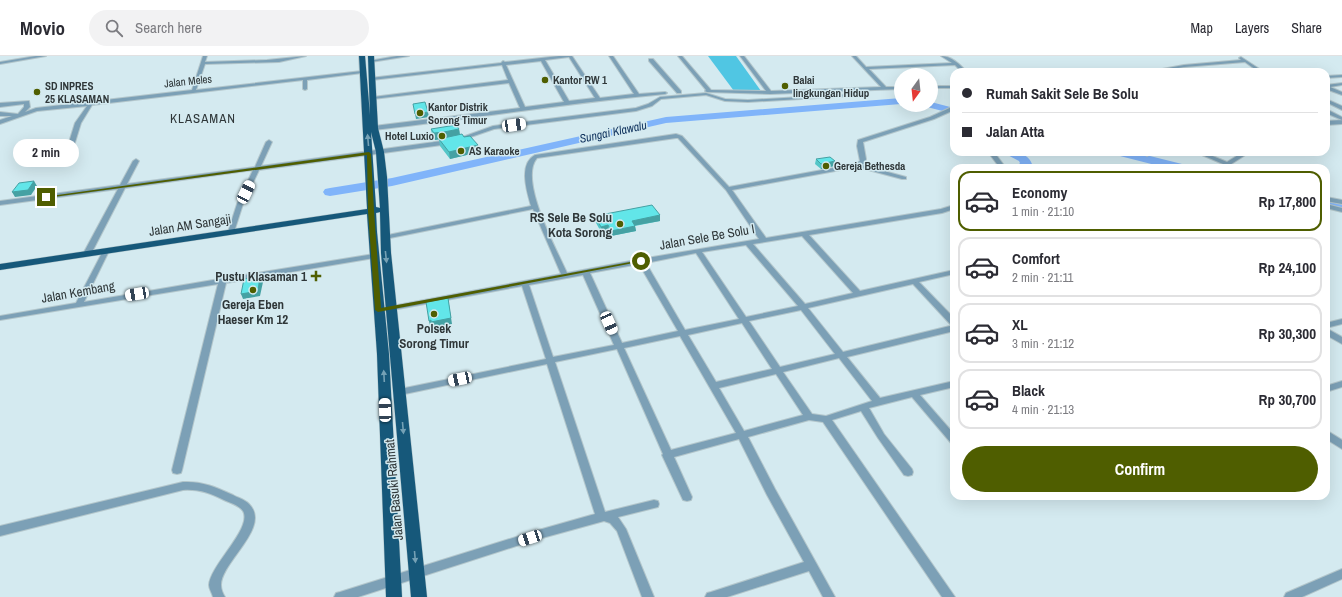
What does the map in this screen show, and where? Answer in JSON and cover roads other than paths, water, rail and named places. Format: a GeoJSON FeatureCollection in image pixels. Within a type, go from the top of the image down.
{"type":"FeatureCollection","features":[{"type":"Feature","properties":{"kind":"highway"},"geometry":{"type":"LineString","coordinates":[[362,56],[371,179],[378,191]]}},
{"type":"Feature","properties":{"kind":"highway"},"geometry":{"type":"LineString","coordinates":[[371,58],[374,128],[380,152],[383,177],[378,191]]}},
{"type":"Feature","properties":{"kind":"highway","name":"Jalan Basuki Rahmat"},"geometry":{"type":"LineString","coordinates":[[378,191],[374,256],[383,354],[394,597]]}},
{"type":"Feature","properties":{"kind":"highway","name":"Jalan AM Sangaji"},"geometry":{"type":"LineString","coordinates":[[0,267],[377,210]]}},
{"type":"Feature","properties":{"kind":"highway","name":"Jalan Basuki Rahmat"},"geometry":{"type":"LineString","coordinates":[[377,210],[385,237],[419,597]]}},
{"type":"Feature","properties":{"kind":"street"},"geometry":{"type":"LineString","coordinates":[[0,63],[44,56]]}},
{"type":"Feature","properties":{"kind":"street"},"geometry":{"type":"LineString","coordinates":[[194,90],[204,63],[205,56]]}},
{"type":"Feature","properties":{"kind":"street"},"geometry":{"type":"LineString","coordinates":[[204,63],[228,61],[281,62],[304,56]]}},
{"type":"Feature","properties":{"kind":"street"},"geometry":{"type":"LineString","coordinates":[[371,58],[407,56]]}},
{"type":"Feature","properties":{"kind":"street"},"geometry":{"type":"LineString","coordinates":[[372,79],[503,62],[570,56],[598,100]]}},
{"type":"Feature","properties":{"kind":"street"},"geometry":{"type":"LineString","coordinates":[[611,56],[636,95]]}},
{"type":"Feature","properties":{"kind":"street"},"geometry":{"type":"LineString","coordinates":[[680,56],[710,91]]}},
{"type":"Feature","properties":{"kind":"street"},"geometry":{"type":"LineString","coordinates":[[742,56],[770,93]]}},
{"type":"Feature","properties":{"kind":"street"},"geometry":{"type":"LineString","coordinates":[[854,56],[884,88]]}},
{"type":"Feature","properties":{"kind":"street"},"geometry":{"type":"LineString","coordinates":[[943,56],[961,68]]}},
{"type":"Feature","properties":{"kind":"street"},"geometry":{"type":"LineString","coordinates":[[1238,56],[1256,68]]}},
{"type":"Feature","properties":{"kind":"street"},"geometry":{"type":"LineString","coordinates":[[650,58],[679,92]]}},
{"type":"Feature","properties":{"kind":"street"},"geometry":{"type":"LineString","coordinates":[[542,59],[567,103]]}},
{"type":"Feature","properties":{"kind":"street"},"geometry":{"type":"LineString","coordinates":[[1172,68],[1245,61]]}},
{"type":"Feature","properties":{"kind":"street"},"geometry":{"type":"LineString","coordinates":[[503,62],[523,109]]}},
{"type":"Feature","properties":{"kind":"street"},"geometry":{"type":"LineString","coordinates":[[866,68],[957,64]]}},
{"type":"Feature","properties":{"kind":"street","name":"Jalan Meles"},"geometry":{"type":"LineString","coordinates":[[18,115],[36,110],[194,90],[362,72]]}},
{"type":"Feature","properties":{"kind":"street"},"geometry":{"type":"LineString","coordinates":[[1330,77],[1342,76]]}},
{"type":"Feature","properties":{"kind":"street"},"geometry":{"type":"LineString","coordinates":[[305,78],[305,89]]}},
{"type":"Feature","properties":{"kind":"street"},"geometry":{"type":"LineString","coordinates":[[373,98],[511,81]]}},
{"type":"Feature","properties":{"kind":"street"},"geometry":{"type":"LineString","coordinates":[[1330,86],[1342,84]]}},
{"type":"Feature","properties":{"kind":"street"},"geometry":{"type":"LineString","coordinates":[[938,87],[950,87]]}},
{"type":"Feature","properties":{"kind":"street"},"geometry":{"type":"LineString","coordinates":[[374,128],[636,95],[710,91],[770,93],[894,88]]}},
{"type":"Feature","properties":{"kind":"street"},"geometry":{"type":"LineString","coordinates":[[1330,88],[1342,94]]}},
{"type":"Feature","properties":{"kind":"street"},"geometry":{"type":"LineString","coordinates":[[0,203],[369,154],[458,140],[492,128],[636,109],[665,98],[706,94],[724,100],[752,101],[853,95]]}},
{"type":"Feature","properties":{"kind":"street"},"geometry":{"type":"LineString","coordinates":[[0,105],[27,102],[27,107],[18,115],[0,122]]}},
{"type":"Feature","properties":{"kind":"street"},"geometry":{"type":"LineString","coordinates":[[1330,102],[1342,108]]}},
{"type":"Feature","properties":{"kind":"street"},"geometry":{"type":"LineString","coordinates":[[69,152],[78,123],[91,103]]}},
{"type":"Feature","properties":{"kind":"street"},"geometry":{"type":"LineString","coordinates":[[728,189],[857,165],[863,162],[864,159],[859,146],[860,142],[950,110]]}},
{"type":"Feature","properties":{"kind":"street"},"geometry":{"type":"LineString","coordinates":[[1330,112],[1342,112]]}},
{"type":"Feature","properties":{"kind":"street"},"geometry":{"type":"LineString","coordinates":[[1330,113],[1342,119]]}},
{"type":"Feature","properties":{"kind":"street"},"geometry":{"type":"LineString","coordinates":[[0,114],[18,115]]}},
{"type":"Feature","properties":{"kind":"street"},"geometry":{"type":"LineString","coordinates":[[1330,123],[1342,122]]}},
{"type":"Feature","properties":{"kind":"street"},"geometry":{"type":"LineString","coordinates":[[565,276],[535,207],[529,172],[530,162],[535,157],[674,136],[680,138],[728,189],[762,239]]}},
{"type":"Feature","properties":{"kind":"street"},"geometry":{"type":"LineString","coordinates":[[231,232],[240,204],[269,142]]}},
{"type":"Feature","properties":{"kind":"street"},"geometry":{"type":"LineString","coordinates":[[1208,156],[1228,164],[1241,156]]}},
{"type":"Feature","properties":{"kind":"street"},"geometry":{"type":"LineString","coordinates":[[87,254],[136,161]]}},
{"type":"Feature","properties":{"kind":"street"},"geometry":{"type":"LineString","coordinates":[[857,165],[904,178]]}},
{"type":"Feature","properties":{"kind":"street"},"geometry":{"type":"LineString","coordinates":[[1330,199],[1342,202]]}},
{"type":"Feature","properties":{"kind":"street"},"geometry":{"type":"LineString","coordinates":[[385,237],[535,207]]}},
{"type":"Feature","properties":{"kind":"street"},"geometry":{"type":"LineString","coordinates":[[1330,207],[1342,210]]}},
{"type":"Feature","properties":{"kind":"street","name":"Jalan Sele Be Solu I"},"geometry":{"type":"LineString","coordinates":[[378,310],[698,250],[748,243],[762,239],[804,234],[942,211],[950,208]]}},
{"type":"Feature","properties":{"kind":"street"},"geometry":{"type":"LineString","coordinates":[[804,234],[858,293]]}},
{"type":"Feature","properties":{"kind":"street"},"geometry":{"type":"LineString","coordinates":[[748,243],[803,307],[878,402]]}},
{"type":"Feature","properties":{"kind":"street"},"geometry":{"type":"LineString","coordinates":[[698,250],[809,417]]}},
{"type":"Feature","properties":{"kind":"street"},"geometry":{"type":"LineString","coordinates":[[79,304],[106,251]]}},
{"type":"Feature","properties":{"kind":"street","name":"Jalan Kembang"},"geometry":{"type":"LineString","coordinates":[[0,318],[223,279],[374,256]]}},
{"type":"Feature","properties":{"kind":"street"},"geometry":{"type":"LineString","coordinates":[[641,261],[684,332],[713,386],[742,435],[771,492],[829,597]]}},
{"type":"Feature","properties":{"kind":"street"},"geometry":{"type":"LineString","coordinates":[[586,272],[687,497]]}},
{"type":"Feature","properties":{"kind":"street"},"geometry":{"type":"LineString","coordinates":[[400,392],[619,345],[745,320],[950,273]]}},
{"type":"Feature","properties":{"kind":"street"},"geometry":{"type":"LineString","coordinates":[[177,470],[223,279]]}},
{"type":"Feature","properties":{"kind":"street"},"geometry":{"type":"LineString","coordinates":[[914,281],[950,319]]}},
{"type":"Feature","properties":{"kind":"street"},"geometry":{"type":"LineString","coordinates":[[525,283],[601,515]]}},
{"type":"Feature","properties":{"kind":"street"},"geometry":{"type":"LineString","coordinates":[[1330,325],[1342,321]]}},
{"type":"Feature","properties":{"kind":"street"},"geometry":{"type":"LineString","coordinates":[[713,386],[950,329]]}},
{"type":"Feature","properties":{"kind":"street"},"geometry":{"type":"LineString","coordinates":[[1330,334],[1342,341]]}},
{"type":"Feature","properties":{"kind":"street"},"geometry":{"type":"LineString","coordinates":[[1330,388],[1342,384]]}},
{"type":"Feature","properties":{"kind":"street"},"geometry":{"type":"LineString","coordinates":[[667,455],[809,417],[826,419],[863,406],[950,385]]}},
{"type":"Feature","properties":{"kind":"street"},"geometry":{"type":"LineString","coordinates":[[914,393],[950,435]]}},
{"type":"Feature","properties":{"kind":"street"},"geometry":{"type":"LineString","coordinates":[[863,406],[881,436],[908,472]]}},
{"type":"Feature","properties":{"kind":"street"},"geometry":{"type":"LineString","coordinates":[[826,419],[950,597]]}},
{"type":"Feature","properties":{"kind":"street"},"geometry":{"type":"LineString","coordinates":[[1330,437],[1342,445]]}},
{"type":"Feature","properties":{"kind":"street"},"geometry":{"type":"LineString","coordinates":[[0,531],[169,489],[183,486],[201,485],[242,504],[249,510],[250,521],[246,531],[222,567],[215,585],[219,597]]}},
{"type":"Feature","properties":{"kind":"street"},"geometry":{"type":"LineString","coordinates":[[340,597],[393,582],[601,515],[654,504]]}},
{"type":"Feature","properties":{"kind":"street"},"geometry":{"type":"LineString","coordinates":[[601,515],[614,520],[621,529],[648,597]]}},
{"type":"Feature","properties":{"kind":"street"},"geometry":{"type":"LineString","coordinates":[[710,597],[811,565]]}},
{"type":"Feature","properties":{"kind":"street"},"geometry":{"type":"LineString","coordinates":[[1290,597],[1342,574]]}},
{"type":"Feature","properties":{"kind":"waterway","name":"Sungai Klawalu"},"geometry":{"type":"LineString","coordinates":[[330,192],[392,182],[429,172],[666,120],[894,102]]}},
{"type":"Feature","properties":{"kind":"waterway","name":"Sungai Klawalu"},"geometry":{"type":"LineString","coordinates":[[938,107],[950,110]]}},
{"type":"Feature","properties":{"kind":"waterway"},"geometry":{"type":"LineString","coordinates":[[1017,156],[1024,159],[1026,164]]}},
{"type":"Feature","properties":{"kind":"waterway","name":"Sungai Klawalu"},"geometry":{"type":"LineString","coordinates":[[1136,156],[1166,164]]}},
{"type":"Feature","properties":{"kind":"waterway","name":"Sungai Klawalu"},"geometry":{"type":"LineString","coordinates":[[1330,204],[1342,207]]}},
{"type":"Feature","properties":{"kind":"place","name":"Kantor RW 1"},"geometry":{"type":"Point","coordinates":[545,80]}},
{"type":"Feature","properties":{"kind":"place","name":"Balai lingkungan Hidup"},"geometry":{"type":"Point","coordinates":[785,86]}},
{"type":"Feature","properties":{"kind":"place","name":"SD INPRES 25 KLASAMAN"},"geometry":{"type":"Point","coordinates":[37,92]}},
{"type":"Feature","properties":{"kind":"place","name":"Kantor Distrik Sorong Timur"},"geometry":{"type":"Point","coordinates":[420,113]}},
{"type":"Feature","properties":{"kind":"place","name":"Hotel Luxio"},"geometry":{"type":"Point","coordinates":[442,136]}},
{"type":"Feature","properties":{"kind":"place","name":"AS Karaoke"},"geometry":{"type":"Point","coordinates":[461,151]}},
{"type":"Feature","properties":{"kind":"place","name":"Gereja Bethesda"},"geometry":{"type":"Point","coordinates":[826,166]}},
{"type":"Feature","properties":{"kind":"place","name":"RS Sele Be Solu Kota Sorong"},"geometry":{"type":"Point","coordinates":[620,224]}},
{"type":"Feature","properties":{"kind":"place","name":"Pustu Klasaman 1"},"geometry":{"type":"Point","coordinates":[316,276]}},
{"type":"Feature","properties":{"kind":"place","name":"Gereja Eben Haeser Km 12"},"geometry":{"type":"Point","coordinates":[253,290]}},
{"type":"Feature","properties":{"kind":"place","name":"Polsek Sorong Timur"},"geometry":{"type":"Point","coordinates":[434,314]}},
{"type":"Feature","properties":{"kind":"district","name":"KLASAMAN"},"geometry":{"type":"Point","coordinates":[203,118]}}]}
